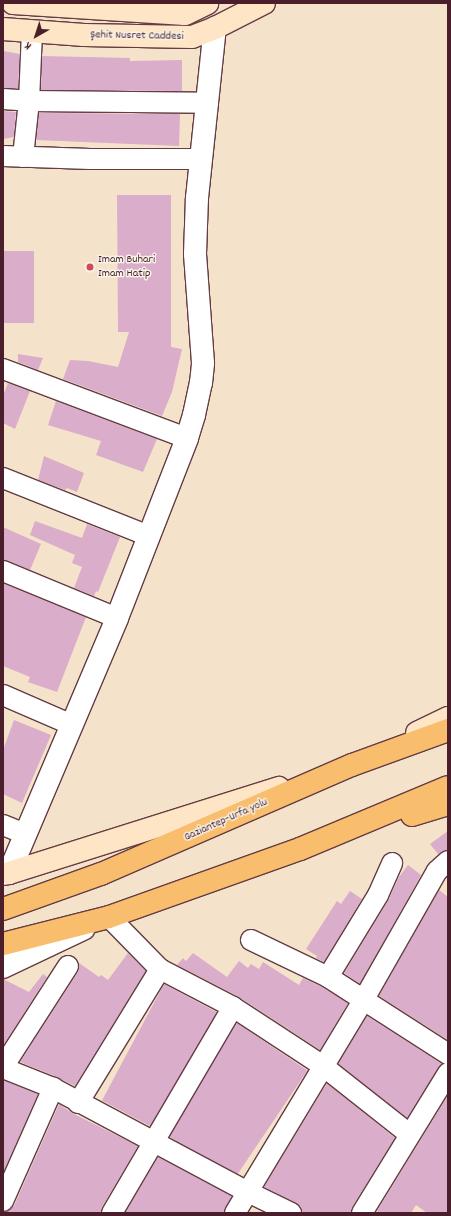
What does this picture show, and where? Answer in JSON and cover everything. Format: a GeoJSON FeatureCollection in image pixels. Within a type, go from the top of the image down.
{"type":"FeatureCollection","features":[{"type":"Feature","properties":{"kind":"highway","name":"Gaziantep-Urfa yolu"},"geometry":{"type":"LineString","coordinates":[[3,909],[101,874],[352,765],[448,730]]}},
{"type":"Feature","properties":{"kind":"highway"},"geometry":{"type":"LineString","coordinates":[[300,849],[448,787]]}},
{"type":"Feature","properties":{"kind":"highway"},"geometry":{"type":"LineString","coordinates":[[3,944],[109,917],[300,849],[448,804]]}},
{"type":"Feature","properties":{"kind":"main road","name":"Şehit Nusret Caddesi"},"geometry":{"type":"LineString","coordinates":[[13,3],[185,14],[208,3]]}},
{"type":"Feature","properties":{"kind":"main road","name":"Şehit Nusret Caddesi"},"geometry":{"type":"LineString","coordinates":[[3,30],[192,37],[215,28],[264,3]]}},
{"type":"Feature","properties":{"kind":"main road"},"geometry":{"type":"LineString","coordinates":[[6,874],[352,765],[448,718]]}},
{"type":"Feature","properties":{"kind":"street"},"geometry":{"type":"LineString","coordinates":[[6,874],[26,834],[117,618],[187,438],[201,383],[202,363],[195,254],[196,198],[208,104],[215,28]]}},
{"type":"Feature","properties":{"kind":"street"},"geometry":{"type":"LineString","coordinates":[[23,157],[30,101],[32,32]]}},
{"type":"Feature","properties":{"kind":"street"},"geometry":{"type":"LineString","coordinates":[[3,99],[30,101],[208,104]]}},
{"type":"Feature","properties":{"kind":"street"},"geometry":{"type":"LineString","coordinates":[[3,156],[201,159]]}},
{"type":"Feature","properties":{"kind":"street"},"geometry":{"type":"LineString","coordinates":[[3,369],[187,438]]}},
{"type":"Feature","properties":{"kind":"street"},"geometry":{"type":"LineString","coordinates":[[3,478],[149,536]]}},
{"type":"Feature","properties":{"kind":"street"},"geometry":{"type":"LineString","coordinates":[[3,571],[117,618]]}},
{"type":"Feature","properties":{"kind":"street"},"geometry":{"type":"LineString","coordinates":[[3,695],[72,726]]}},
{"type":"Feature","properties":{"kind":"street"},"geometry":{"type":"LineString","coordinates":[[3,825],[26,834]]}},
{"type":"Feature","properties":{"kind":"street"},"geometry":{"type":"LineString","coordinates":[[235,1213],[364,999],[437,871],[448,861]]}},
{"type":"Feature","properties":{"kind":"street"},"geometry":{"type":"LineString","coordinates":[[328,977],[378,895],[392,863]]}},
{"type":"Feature","properties":{"kind":"street"},"geometry":{"type":"LineString","coordinates":[[3,967],[109,917],[160,969],[233,1007],[323,1066],[409,1134]]}},
{"type":"Feature","properties":{"kind":"street"},"geometry":{"type":"LineString","coordinates":[[251,940],[328,977],[448,1054]]}},
{"type":"Feature","properties":{"kind":"street"},"geometry":{"type":"LineString","coordinates":[[68,966],[3,1068],[53,1088],[154,1143],[291,1213]]}},
{"type":"Feature","properties":{"kind":"street"},"geometry":{"type":"LineString","coordinates":[[78,1102],[160,969]]}},
{"type":"Feature","properties":{"kind":"street"},"geometry":{"type":"LineString","coordinates":[[112,1213],[233,1007]]}},
{"type":"Feature","properties":{"kind":"street"},"geometry":{"type":"LineString","coordinates":[[362,1213],[409,1134],[448,1073]]}},
{"type":"Feature","properties":{"kind":"street"},"geometry":{"type":"LineString","coordinates":[[3,1201],[53,1088]]}},
{"type":"Feature","properties":{"kind":"building"},"geometry":{"type":"Polygon","coordinates":[[[3,51],[20,54],[18,89],[3,88],[3,51]]]}},
{"type":"Feature","properties":{"kind":"building"},"geometry":{"type":"Polygon","coordinates":[[[42,56],[130,58],[130,61],[182,60],[182,91],[41,90],[42,56]]]}},
{"type":"Feature","properties":{"kind":"building"},"geometry":{"type":"Polygon","coordinates":[[[3,111],[16,112],[14,137],[3,139],[3,111]]]}},
{"type":"Feature","properties":{"kind":"building"},"geometry":{"type":"Polygon","coordinates":[[[39,113],[180,114],[179,146],[36,140],[39,113]]]}},
{"type":"Feature","properties":{"kind":"building"},"geometry":{"type":"Polygon","coordinates":[[[117,195],[171,195],[171,347],[182,349],[172,392],[162,416],[63,379],[70,360],[88,361],[118,367],[129,332],[118,332],[117,195]]]}},
{"type":"Feature","properties":{"kind":"building"},"geometry":{"type":"Polygon","coordinates":[[[3,251],[34,251],[34,323],[3,323],[3,251]]]}},
{"type":"Feature","properties":{"kind":"building"},"geometry":{"type":"Polygon","coordinates":[[[18,354],[43,358],[38,370],[18,362],[18,354]]]}},
{"type":"Feature","properties":{"kind":"building"},"geometry":{"type":"Polygon","coordinates":[[[8,383],[30,391],[15,429],[3,423],[3,396],[8,383]]]}},
{"type":"Feature","properties":{"kind":"building"},"geometry":{"type":"Polygon","coordinates":[[[56,401],[157,439],[143,472],[96,455],[101,441],[48,425],[56,401]]]}},
{"type":"Feature","properties":{"kind":"building"},"geometry":{"type":"Polygon","coordinates":[[[44,456],[84,473],[77,492],[67,488],[65,490],[38,480],[44,456]]]}},
{"type":"Feature","properties":{"kind":"building"},"geometry":{"type":"Polygon","coordinates":[[[35,521],[82,538],[87,524],[120,537],[98,592],[96,591],[94,596],[74,588],[82,567],[72,563],[75,555],[30,535],[35,521]]]}},
{"type":"Feature","properties":{"kind":"building"},"geometry":{"type":"Polygon","coordinates":[[[3,527],[41,544],[30,570],[3,560],[3,527]]]}},
{"type":"Feature","properties":{"kind":"building"},"geometry":{"type":"Polygon","coordinates":[[[3,583],[86,617],[57,692],[28,682],[30,677],[3,666],[3,583]]]}},
{"type":"Feature","properties":{"kind":"building"},"geometry":{"type":"Polygon","coordinates":[[[14,720],[51,735],[22,803],[3,794],[3,750],[14,720]]]}},
{"type":"Feature","properties":{"kind":"building"},"geometry":{"type":"Polygon","coordinates":[[[448,831],[448,850],[438,854],[430,844],[448,831]]]}},
{"type":"Feature","properties":{"kind":"building"},"geometry":{"type":"Polygon","coordinates":[[[408,865],[421,875],[360,984],[344,973],[388,901],[399,877],[408,865]]]}},
{"type":"Feature","properties":{"kind":"building"},"geometry":{"type":"Polygon","coordinates":[[[439,890],[448,897],[448,1040],[379,996],[439,890]]]}},
{"type":"Feature","properties":{"kind":"building"},"geometry":{"type":"Polygon","coordinates":[[[350,891],[362,899],[324,962],[316,958],[317,956],[306,949],[337,901],[341,904],[350,891]]]}},
{"type":"Feature","properties":{"kind":"building"},"geometry":{"type":"Polygon","coordinates":[[[128,953],[146,971],[75,1086],[20,1062],[78,972],[79,963],[99,977],[101,975],[108,980],[128,953]]]}},
{"type":"Feature","properties":{"kind":"building"},"geometry":{"type":"Polygon","coordinates":[[[193,953],[227,977],[239,961],[248,968],[251,964],[259,969],[263,962],[299,985],[303,978],[322,987],[348,1003],[320,1050],[239,997],[177,965],[183,958],[186,961],[193,953]]]}},
{"type":"Feature","properties":{"kind":"building"},"geometry":{"type":"Polygon","coordinates":[[[43,974],[47,977],[3,1046],[3,979],[29,992],[43,974]]]}},
{"type":"Feature","properties":{"kind":"building"},"geometry":{"type":"Polygon","coordinates":[[[164,984],[217,1012],[155,1129],[102,1101],[164,984]]]}},
{"type":"Feature","properties":{"kind":"building"},"geometry":{"type":"Polygon","coordinates":[[[367,1016],[442,1064],[407,1118],[338,1064],[367,1016]]]}},
{"type":"Feature","properties":{"kind":"building"},"geometry":{"type":"Polygon","coordinates":[[[237,1023],[307,1071],[234,1180],[163,1132],[237,1023]]]}},
{"type":"Feature","properties":{"kind":"building"},"geometry":{"type":"Polygon","coordinates":[[[3,1080],[38,1094],[3,1173],[3,1080]]]}},
{"type":"Feature","properties":{"kind":"building"},"geometry":{"type":"Polygon","coordinates":[[[327,1083],[395,1138],[352,1207],[351,1213],[302,1213],[301,1207],[296,1203],[264,1187],[327,1083]]]}},
{"type":"Feature","properties":{"kind":"building"},"geometry":{"type":"Polygon","coordinates":[[[448,1095],[448,1213],[427,1213],[416,1205],[411,1213],[380,1213],[377,1211],[448,1095]]]}},
{"type":"Feature","properties":{"kind":"building"},"geometry":{"type":"Polygon","coordinates":[[[59,1104],[72,1113],[138,1146],[102,1207],[101,1213],[3,1213],[14,1206],[59,1104]]]}},
{"type":"Feature","properties":{"kind":"building"},"geometry":{"type":"Polygon","coordinates":[[[158,1157],[232,1196],[224,1213],[125,1213],[158,1157]]]}},
{"type":"Feature","properties":{"kind":"place","name":"Imam Buhari Imam Hatip"},"geometry":{"type":"Point","coordinates":[90,267]}}]}
